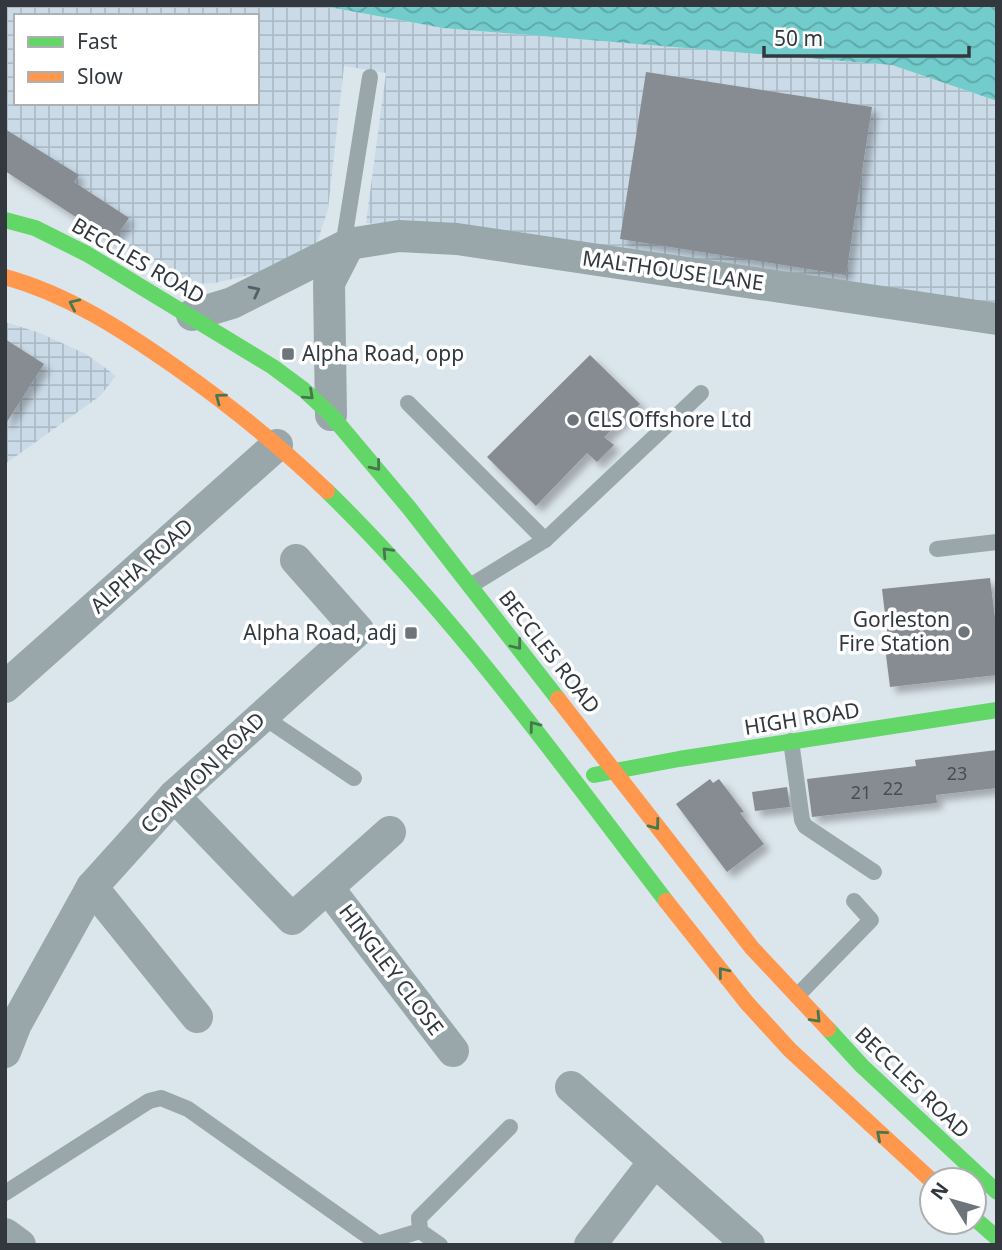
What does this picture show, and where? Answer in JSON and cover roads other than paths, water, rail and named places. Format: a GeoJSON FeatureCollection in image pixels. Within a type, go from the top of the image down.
{"type":"FeatureCollection","features":[{"type":"Feature","properties":{"kind":"street"},"geometry":{"type":"LineString","coordinates":[[5,206],[35,228]]}},
{"type":"Feature","properties":{"kind":"street","name":"BECCLES ROAD"},"geometry":{"type":"LineString","coordinates":[[5,220],[35,228],[87,254],[192,316],[273,367],[331,415],[403,500],[700,884],[796,998],[918,1120],[997,1192]]}},
{"type":"Feature","properties":{"kind":"street","name":"MALTHOUSE LANE"},"geometry":{"type":"LineString","coordinates":[[192,316],[232,303],[349,244],[399,236],[457,239],[997,319]]}},
{"type":"Feature","properties":{"kind":"street"},"geometry":{"type":"LineString","coordinates":[[331,415],[329,283],[349,244]]}},
{"type":"Feature","properties":{"kind":"street"},"geometry":{"type":"LineString","coordinates":[[5,277],[30,283],[89,311],[173,364],[223,400],[277,445],[360,524],[419,586],[523,712],[671,908],[749,1006],[831,1091],[918,1169]]}},
{"type":"Feature","properties":{"kind":"street","name":"ALPHA ROAD"},"geometry":{"type":"LineString","coordinates":[[5,687],[277,445]]}},
{"type":"Feature","properties":{"kind":"street","name":"COMMON ROAD"},"geometry":{"type":"LineString","coordinates":[[5,1052],[16,1024],[92,887],[174,796],[358,630],[296,560]]}},
{"type":"Feature","properties":{"kind":"street","name":"HIGH ROAD"},"geometry":{"type":"LineString","coordinates":[[575,780],[613,770],[997,710]]}},
{"type":"Feature","properties":{"kind":"street","name":"HINGLEY CLOSE"},"geometry":{"type":"LineString","coordinates":[[174,796],[292,919],[390,832]]}},
{"type":"Feature","properties":{"kind":"street"},"geometry":{"type":"LineString","coordinates":[[92,887],[197,1017]]}},
{"type":"Feature","properties":{"kind":"street","name":"HINGLEY CLOSE"},"geometry":{"type":"LineString","coordinates":[[328,889],[453,1051]]}},
{"type":"Feature","properties":{"kind":"street"},"geometry":{"type":"LineString","coordinates":[[571,1087],[749,1245]]}},
{"type":"Feature","properties":{"kind":"street"},"geometry":{"type":"LineString","coordinates":[[590,1245],[654,1162]]}},
{"type":"Feature","properties":{"kind":"street"},"geometry":{"type":"LineString","coordinates":[[5,1234],[20,1245]]}},
{"type":"Feature","properties":{"kind":"lane"},"geometry":{"type":"LineString","coordinates":[[349,244],[345,234],[370,77]]}},
{"type":"Feature","properties":{"kind":"lane"},"geometry":{"type":"LineString","coordinates":[[470,586],[545,540],[701,393]]}},
{"type":"Feature","properties":{"kind":"lane"},"geometry":{"type":"LineString","coordinates":[[408,403],[545,540]]}},
{"type":"Feature","properties":{"kind":"lane"},"geometry":{"type":"LineString","coordinates":[[937,549],[997,542]]}},
{"type":"Feature","properties":{"kind":"lane"},"geometry":{"type":"LineString","coordinates":[[262,716],[354,778]]}},
{"type":"Feature","properties":{"kind":"lane"},"geometry":{"type":"LineString","coordinates":[[792,741],[805,826],[874,872]]}},
{"type":"Feature","properties":{"kind":"lane"},"geometry":{"type":"LineString","coordinates":[[796,998],[871,920],[854,901]]}},
{"type":"Feature","properties":{"kind":"lane"},"geometry":{"type":"LineString","coordinates":[[5,1193],[149,1101],[161,1098],[188,1109],[375,1244],[420,1231]]}},
{"type":"Feature","properties":{"kind":"lane"},"geometry":{"type":"LineString","coordinates":[[420,1231],[419,1218],[510,1127]]}},
{"type":"Feature","properties":{"kind":"lane"},"geometry":{"type":"LineString","coordinates":[[420,1231],[440,1245]]}},
{"type":"Feature","properties":{"kind":"water"},"geometry":{"type":"Polygon","coordinates":[[[318,5],[997,5],[997,101],[892,65],[443,28],[318,5]]]}},
{"type":"Feature","properties":{"kind":"place","name":"Alpha Road, opp"},"geometry":{"type":"Point","coordinates":[288,354]}},
{"type":"Feature","properties":{"kind":"place","name":"CLS Offshore Ltd"},"geometry":{"type":"Point","coordinates":[573,420]}},
{"type":"Feature","properties":{"kind":"place","name":"Gorleston Fire Station"},"geometry":{"type":"Point","coordinates":[964,632]}},
{"type":"Feature","properties":{"kind":"place","name":"Alpha Road, adj"},"geometry":{"type":"Point","coordinates":[411,633]}}]}
